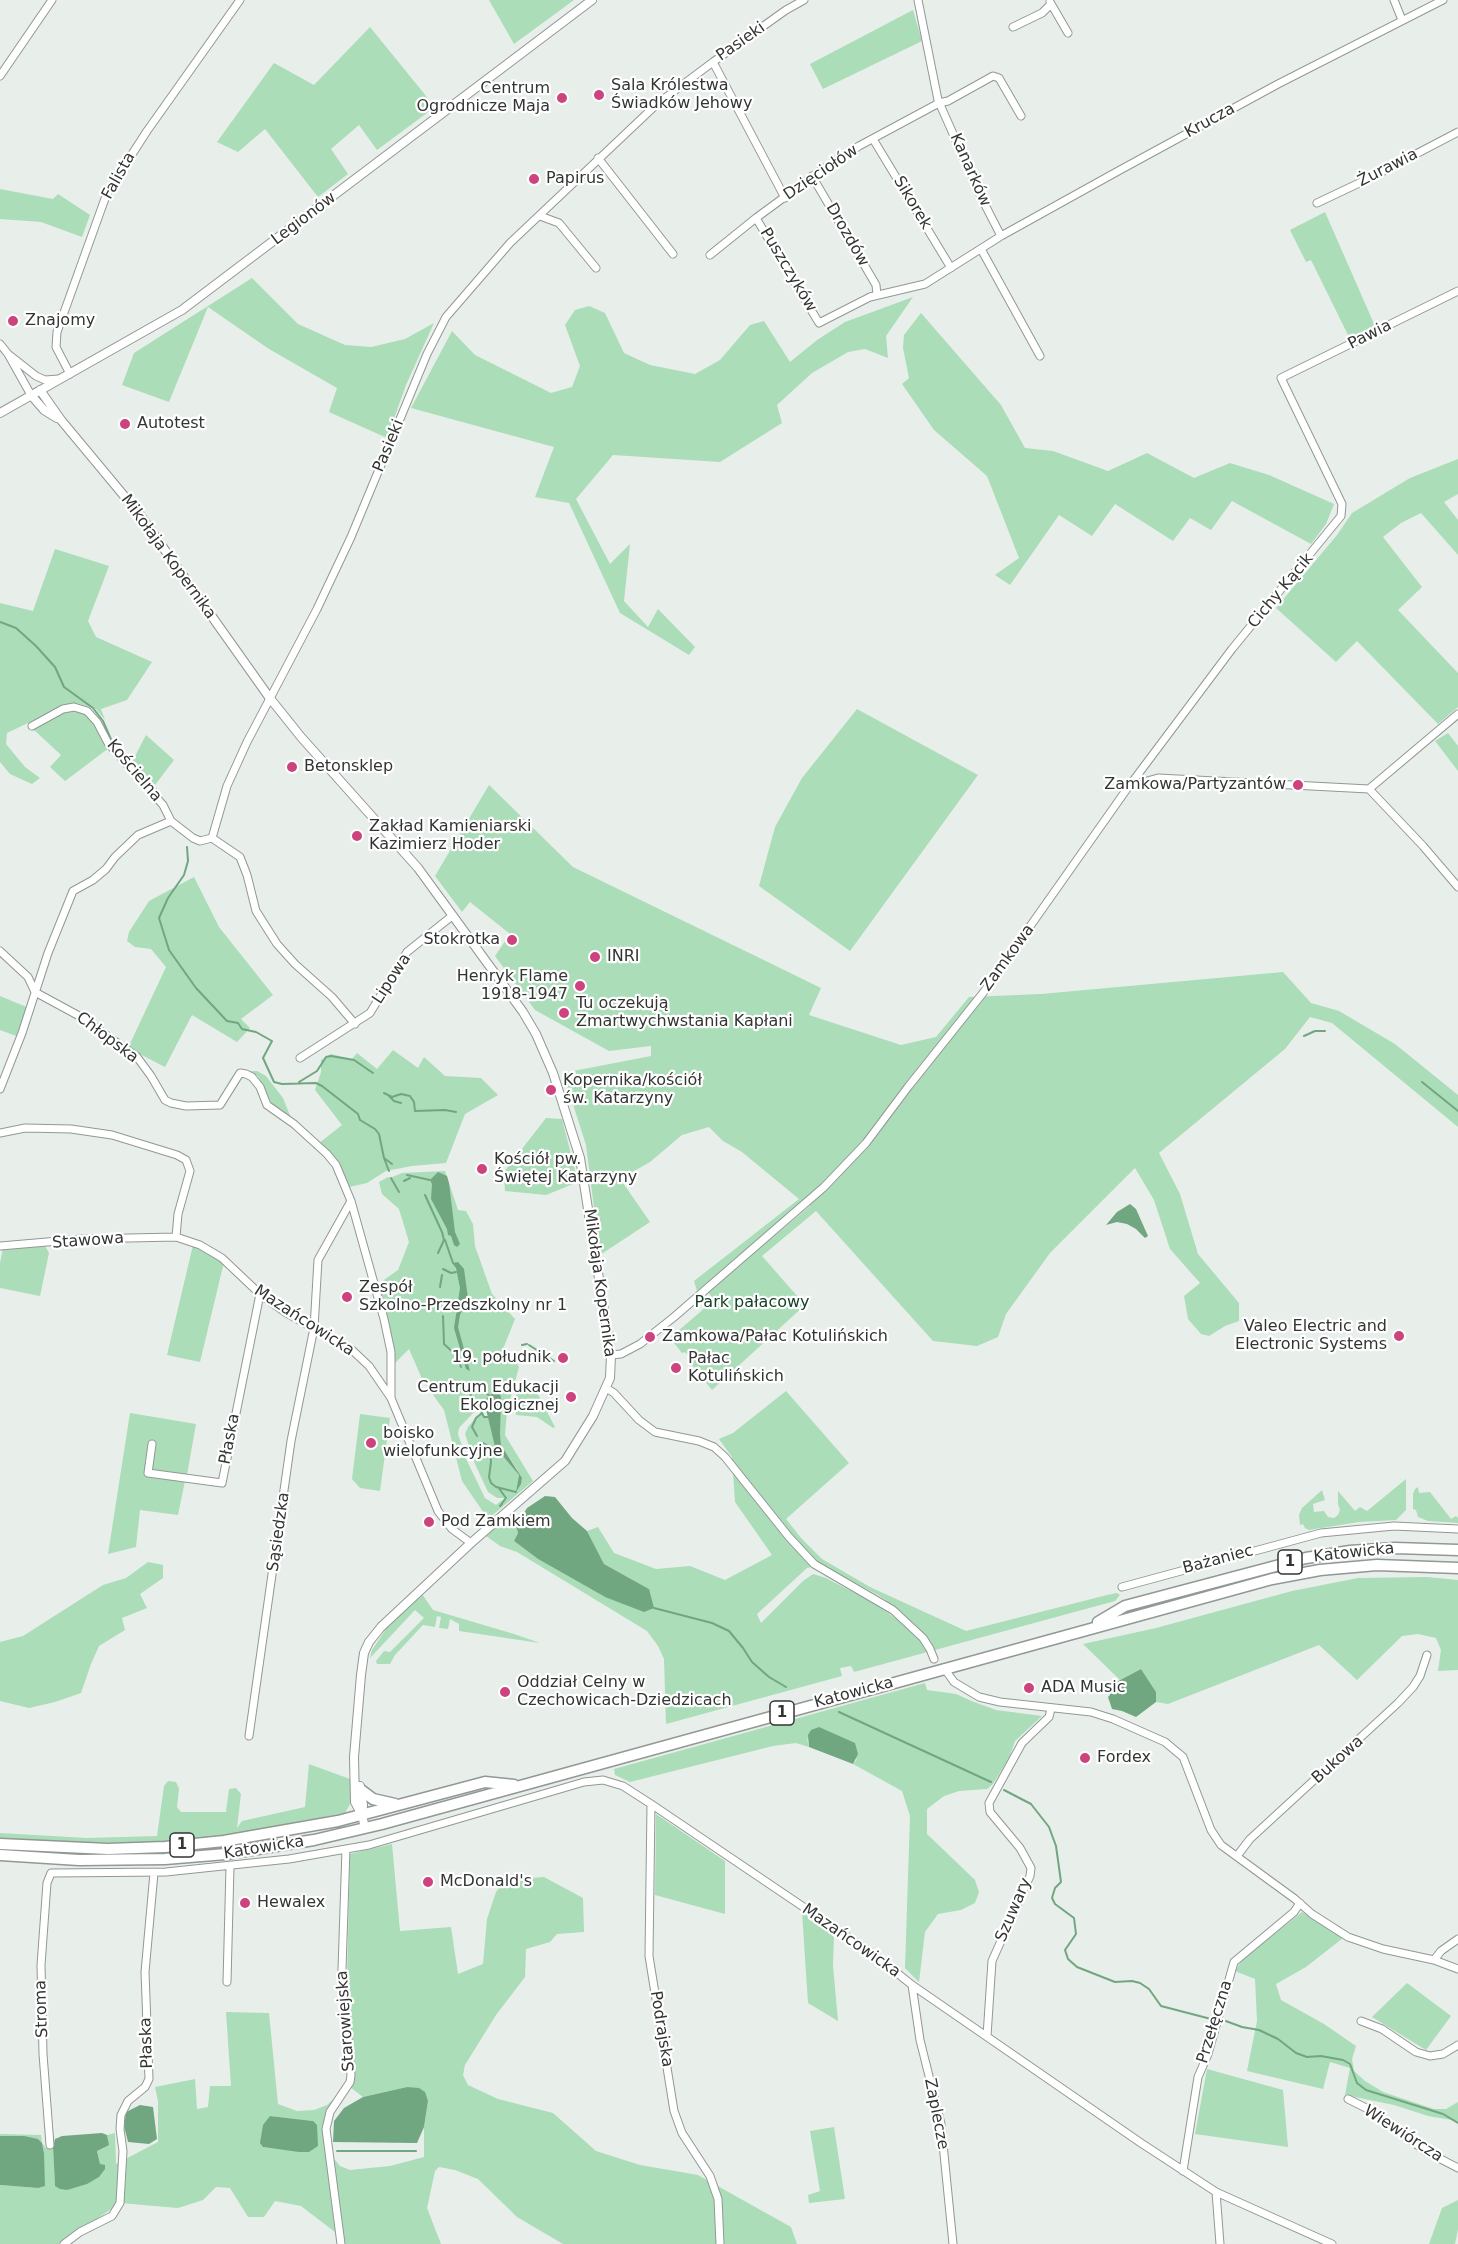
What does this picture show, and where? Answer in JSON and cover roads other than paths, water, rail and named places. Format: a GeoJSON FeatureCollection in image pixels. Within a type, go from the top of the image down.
{"type":"FeatureCollection","features":[{"type":"Feature","properties":{"kind":"main road","name":"Katowicka"},"geometry":{"type":"LineString","coordinates":[[1083,1630],[1125,1606],[1306,1558],[1386,1548],[1458,1550]]}},
{"type":"Feature","properties":{"kind":"main road","name":"Katowicka"},"geometry":{"type":"LineString","coordinates":[[0,1855],[79,1860],[179,1858],[259,1850],[364,1828],[1272,1579],[1320,1570],[1377,1565],[1458,1568]]}},
{"type":"Feature","properties":{"kind":"main road","name":"Katowicka"},"geometry":{"type":"LineString","coordinates":[[0,1844],[89,1849],[193,1845],[254,1837],[362,1815],[485,1782],[520,1785]]}},
{"type":"Feature","properties":{"kind":"main road"},"geometry":{"type":"LineString","coordinates":[[361,1790],[378,1801],[401,1804]]}},
{"type":"Feature","properties":{"kind":"street"},"geometry":{"type":"LineString","coordinates":[[0,76],[52,0]]}},
{"type":"Feature","properties":{"kind":"street","name":"Falista"},"geometry":{"type":"LineString","coordinates":[[70,374],[56,347],[57,332],[107,193],[141,139],[240,0]]}},
{"type":"Feature","properties":{"kind":"street","name":"Legionów"},"geometry":{"type":"LineString","coordinates":[[0,413],[182,310],[592,0]]}},
{"type":"Feature","properties":{"kind":"street","name":"Pasieki"},"geometry":{"type":"LineString","coordinates":[[269,697],[317,609],[351,537],[439,328],[446,317],[510,243],[657,104],[786,10],[804,0]]}},
{"type":"Feature","properties":{"kind":"street","name":"Kanarków"},"geometry":{"type":"LineString","coordinates":[[918,0],[939,102],[1001,236]]}},
{"type":"Feature","properties":{"kind":"street"},"geometry":{"type":"LineString","coordinates":[[1394,0],[1402,20]]}},
{"type":"Feature","properties":{"kind":"street","name":"Krucza"},"geometry":{"type":"LineString","coordinates":[[819,323],[877,295],[925,284],[1001,236],[1278,84],[1443,0]]}},
{"type":"Feature","properties":{"kind":"street"},"geometry":{"type":"LineString","coordinates":[[1013,27],[1042,13],[1050,2],[1068,33]]}},
{"type":"Feature","properties":{"kind":"street"},"geometry":{"type":"LineString","coordinates":[[713,62],[785,198]]}},
{"type":"Feature","properties":{"kind":"street"},"geometry":{"type":"LineString","coordinates":[[939,102],[948,100],[993,76],[999,78],[1021,116]]}},
{"type":"Feature","properties":{"kind":"street","name":"Dzięciołów"},"geometry":{"type":"LineString","coordinates":[[710,255],[812,176],[939,102]]}},
{"type":"Feature","properties":{"kind":"street","name":"Żurawia"},"geometry":{"type":"LineString","coordinates":[[1317,203],[1458,132]]}},
{"type":"Feature","properties":{"kind":"street","name":"Sikorek"},"geometry":{"type":"LineString","coordinates":[[873,139],[951,268]]}},
{"type":"Feature","properties":{"kind":"street"},"geometry":{"type":"LineString","coordinates":[[598,158],[673,254]]}},
{"type":"Feature","properties":{"kind":"street","name":"Drozdów"},"geometry":{"type":"LineString","coordinates":[[812,176],[876,285],[877,295]]}},
{"type":"Feature","properties":{"kind":"street"},"geometry":{"type":"LineString","coordinates":[[540,216],[559,223],[596,268]]}},
{"type":"Feature","properties":{"kind":"street","name":"Puszczyków"},"geometry":{"type":"LineString","coordinates":[[756,218],[819,323]]}},
{"type":"Feature","properties":{"kind":"street"},"geometry":{"type":"LineString","coordinates":[[981,249],[1040,356]]}},
{"type":"Feature","properties":{"kind":"street","name":"Pawia"},"geometry":{"type":"LineString","coordinates":[[1281,378],[1458,291]]}},
{"type":"Feature","properties":{"kind":"street"},"geometry":{"type":"LineString","coordinates":[[0,344],[31,395]]}},
{"type":"Feature","properties":{"kind":"street"},"geometry":{"type":"LineString","coordinates":[[8,354],[36,376],[45,380],[60,379]]}},
{"type":"Feature","properties":{"kind":"street"},"geometry":{"type":"LineString","coordinates":[[36,376],[40,390]]}},
{"type":"Feature","properties":{"kind":"street","name":"Cichy Kącik"},"geometry":{"type":"LineString","coordinates":[[1130,786],[1232,649],[1341,516],[1342,504],[1281,378]]}},
{"type":"Feature","properties":{"kind":"street","name":"Mikołaja Kopernika"},"geometry":{"type":"LineString","coordinates":[[40,390],[61,420],[140,515],[269,697],[301,737],[406,853],[530,1023],[553,1073],[582,1168],[612,1367],[606,1388],[588,1424],[565,1461],[471,1543]]}},
{"type":"Feature","properties":{"kind":"street","name":"Mikołaja Kopernika"},"geometry":{"type":"LineString","coordinates":[[31,395],[44,410],[61,420]]}},
{"type":"Feature","properties":{"kind":"street"},"geometry":{"type":"LineString","coordinates":[[213,838],[227,786],[269,697]]}},
{"type":"Feature","properties":{"kind":"street","name":"Kościelna"},"geometry":{"type":"LineString","coordinates":[[32,726],[63,709],[74,707],[87,711],[97,722],[108,742],[163,805],[171,821],[193,838],[200,841],[213,838],[240,857],[256,911],[277,944],[295,964],[332,997],[355,1024]]}},
{"type":"Feature","properties":{"kind":"street"},"geometry":{"type":"LineString","coordinates":[[1130,786],[1158,778],[1369,789],[1458,714]]}},
{"type":"Feature","properties":{"kind":"street","name":"Zamkowa"},"geometry":{"type":"LineString","coordinates":[[611,1355],[621,1354],[640,1344],[674,1317],[808,1202],[866,1143],[983,993],[1130,786]]}},
{"type":"Feature","properties":{"kind":"street"},"geometry":{"type":"LineString","coordinates":[[1369,789],[1458,887]]}},
{"type":"Feature","properties":{"kind":"street"},"geometry":{"type":"LineString","coordinates":[[0,1089],[48,953],[73,891],[93,880],[106,869],[138,835],[171,821]]}},
{"type":"Feature","properties":{"kind":"street","name":"Lipowa"},"geometry":{"type":"LineString","coordinates":[[300,1058],[370,1013],[407,952],[452,916]]}},
{"type":"Feature","properties":{"kind":"street","name":"Chłopska"},"geometry":{"type":"LineString","coordinates":[[0,951],[28,977],[35,992],[81,1017],[137,1058],[165,1100],[186,1106],[220,1105],[240,1073],[252,1077],[260,1087],[267,1105],[294,1124],[336,1165],[351,1201],[391,1352],[391,1398]]}},
{"type":"Feature","properties":{"kind":"street"},"geometry":{"type":"LineString","coordinates":[[0,1133],[25,1128],[71,1129],[112,1135],[177,1155],[186,1160],[190,1171],[178,1214],[176,1237]]}},
{"type":"Feature","properties":{"kind":"street"},"geometry":{"type":"LineString","coordinates":[[314,1328],[318,1260],[351,1201]]}},
{"type":"Feature","properties":{"kind":"street","name":"Stawowa"},"geometry":{"type":"LineString","coordinates":[[0,1246],[82,1239],[176,1237]]}},
{"type":"Feature","properties":{"kind":"street","name":"Mazańcowicka"},"geometry":{"type":"LineString","coordinates":[[176,1237],[200,1245],[222,1258],[260,1294],[352,1350],[369,1366],[391,1398],[438,1511],[452,1529],[471,1543]]}},
{"type":"Feature","properties":{"kind":"street","name":"Płaska"},"geometry":{"type":"LineString","coordinates":[[152,1444],[148,1473],[222,1483],[260,1294]]}},
{"type":"Feature","properties":{"kind":"street","name":"Sąsiedzka"},"geometry":{"type":"LineString","coordinates":[[249,1736],[291,1441],[314,1328]]}},
{"type":"Feature","properties":{"kind":"street"},"geometry":{"type":"LineString","coordinates":[[606,1388],[655,1432],[699,1441],[714,1447],[725,1457],[789,1537],[814,1564],[893,1610],[923,1638],[934,1659]]}},
{"type":"Feature","properties":{"kind":"street","name":"Bażaniec"},"geometry":{"type":"LineString","coordinates":[[1122,1587],[1321,1533],[1394,1526],[1458,1529]]}},
{"type":"Feature","properties":{"kind":"street"},"geometry":{"type":"LineString","coordinates":[[362,1815],[355,1802],[354,1743],[364,1653],[369,1642],[381,1627],[471,1543]]}},
{"type":"Feature","properties":{"kind":"street","name":"Bukowa"},"geometry":{"type":"LineString","coordinates":[[1237,1856],[1250,1839],[1398,1703],[1420,1676],[1427,1655]]}},
{"type":"Feature","properties":{"kind":"street"},"geometry":{"type":"LineString","coordinates":[[944,1668],[954,1682],[979,1697],[1051,1709],[1091,1712],[1165,1742],[1183,1758],[1211,1830],[1221,1845],[1332,1928],[1360,1942],[1434,1960],[1458,1969]]}},
{"type":"Feature","properties":{"kind":"street","name":"Szuwary"},"geometry":{"type":"LineString","coordinates":[[987,2036],[992,1961],[1030,1876],[1031,1868],[1020,1848],[990,1812],[989,1803],[1022,1743],[1049,1717],[1051,1709]]}},
{"type":"Feature","properties":{"kind":"street"},"geometry":{"type":"LineString","coordinates":[[154,1873],[230,1867],[369,1845],[362,1815],[361,1790],[354,1769]]}},
{"type":"Feature","properties":{"kind":"street","name":"Mazańcowicka"},"geometry":{"type":"LineString","coordinates":[[369,1845],[434,1824],[595,1779],[614,1782],[651,1804],[876,1956],[912,1985],[1183,2171],[1216,2192],[1332,2244]]}},
{"type":"Feature","properties":{"kind":"street","name":"Podrajska"},"geometry":{"type":"LineString","coordinates":[[651,1804],[648,1934],[674,2111],[682,2133],[710,2176],[718,2199],[720,2244]]}},
{"type":"Feature","properties":{"kind":"street","name":"Starowiejska"},"geometry":{"type":"LineString","coordinates":[[341,2244],[326,2129],[330,2112],[350,2082],[351,2075],[342,1969],[346,1849]]}},
{"type":"Feature","properties":{"kind":"street"},"geometry":{"type":"LineString","coordinates":[[227,1982],[230,1867]]}},
{"type":"Feature","properties":{"kind":"street","name":"Stroma"},"geometry":{"type":"LineString","coordinates":[[50,2145],[41,1965],[46,1882],[51,1873],[154,1873]]}},
{"type":"Feature","properties":{"kind":"street","name":"Płaska"},"geometry":{"type":"LineString","coordinates":[[64,2244],[80,2232],[112,2216],[120,2203],[123,2151],[121,2115],[128,2101],[145,2087],[148,2079],[145,1972],[154,1873]]}},
{"type":"Feature","properties":{"kind":"street","name":"Przełęczna"},"geometry":{"type":"LineString","coordinates":[[1183,2171],[1198,2077],[1208,2054],[1234,1962],[1294,1912],[1300,1903]]}},
{"type":"Feature","properties":{"kind":"street"},"geometry":{"type":"LineString","coordinates":[[1434,1960],[1441,1951],[1458,1939]]}},
{"type":"Feature","properties":{"kind":"street","name":"Zaplecze"},"geometry":{"type":"LineString","coordinates":[[912,1985],[920,2040],[941,2124],[954,2244]]}},
{"type":"Feature","properties":{"kind":"street"},"geometry":{"type":"LineString","coordinates":[[1361,2021],[1382,2029],[1416,2052],[1430,2056],[1443,2054],[1458,2045]]}},
{"type":"Feature","properties":{"kind":"street","name":"Wiewiórcza"},"geometry":{"type":"LineString","coordinates":[[1348,2099],[1366,2108],[1427,2151],[1458,2168]]}},
{"type":"Feature","properties":{"kind":"street"},"geometry":{"type":"LineString","coordinates":[[1216,2192],[1220,2244]]}},
{"type":"Feature","properties":{"kind":"waterway"},"geometry":{"type":"LineString","coordinates":[[0,622],[16,628],[36,646],[55,667],[64,687],[93,708],[103,721],[113,744],[156,789]]}},
{"type":"Feature","properties":{"kind":"waterway"},"geometry":{"type":"LineString","coordinates":[[187,847],[188,861],[184,875],[168,898],[159,918],[169,950],[196,988],[227,1021],[238,1023],[242,1029],[256,1032],[272,1041],[263,1058],[274,1082],[282,1084],[316,1083],[322,1086],[358,1114],[360,1120],[375,1129],[379,1134],[384,1158],[392,1164]]}},
{"type":"Feature","properties":{"kind":"waterway"},"geometry":{"type":"LineString","coordinates":[[1304,1036],[1315,1031],[1325,1031]]}},
{"type":"Feature","properties":{"kind":"waterway"},"geometry":{"type":"LineString","coordinates":[[299,1082],[317,1071],[326,1057],[331,1056],[354,1060],[373,1073]]}},
{"type":"Feature","properties":{"kind":"waterway"},"geometry":{"type":"LineString","coordinates":[[1422,1082],[1458,1111]]}},
{"type":"Feature","properties":{"kind":"waterway"},"geometry":{"type":"LineString","coordinates":[[384,1093],[392,1097],[401,1094],[410,1096],[414,1102],[415,1111],[456,1112]]}},
{"type":"Feature","properties":{"kind":"waterway"},"geometry":{"type":"LineString","coordinates":[[389,1096],[401,1103]]}},
{"type":"Feature","properties":{"kind":"waterway"},"geometry":{"type":"LineString","coordinates":[[384,1158],[389,1171]]}},
{"type":"Feature","properties":{"kind":"waterway"},"geometry":{"type":"LineString","coordinates":[[407,1175],[430,1180]]}},
{"type":"Feature","properties":{"kind":"waterway"},"geometry":{"type":"LineString","coordinates":[[391,1178],[399,1192]]}},
{"type":"Feature","properties":{"kind":"waterway"},"geometry":{"type":"LineString","coordinates":[[404,1181],[410,1178]]}},
{"type":"Feature","properties":{"kind":"waterway"},"geometry":{"type":"LineString","coordinates":[[425,1195],[444,1240],[438,1253]]}},
{"type":"Feature","properties":{"kind":"waterway"},"geometry":{"type":"LineString","coordinates":[[445,1240],[453,1263]]}},
{"type":"Feature","properties":{"kind":"waterway"},"geometry":{"type":"LineString","coordinates":[[443,1269],[451,1273],[456,1272]]}},
{"type":"Feature","properties":{"kind":"waterway"},"geometry":{"type":"LineString","coordinates":[[440,1287],[442,1275]]}},
{"type":"Feature","properties":{"kind":"waterway"},"geometry":{"type":"LineString","coordinates":[[443,1316],[444,1344],[457,1356],[461,1367]]}},
{"type":"Feature","properties":{"kind":"waterway"},"geometry":{"type":"LineString","coordinates":[[522,1345],[527,1344]]}},
{"type":"Feature","properties":{"kind":"waterway"},"geometry":{"type":"LineString","coordinates":[[529,1345],[554,1361]]}},
{"type":"Feature","properties":{"kind":"waterway"},"geometry":{"type":"LineString","coordinates":[[474,1383],[484,1391]]}},
{"type":"Feature","properties":{"kind":"waterway"},"geometry":{"type":"LineString","coordinates":[[467,1387],[472,1398]]}},
{"type":"Feature","properties":{"kind":"waterway"},"geometry":{"type":"LineString","coordinates":[[477,1436],[472,1427],[476,1418],[482,1413],[479,1406]]}},
{"type":"Feature","properties":{"kind":"waterway"},"geometry":{"type":"LineString","coordinates":[[482,1413],[484,1417],[488,1417]]}},
{"type":"Feature","properties":{"kind":"waterway"},"geometry":{"type":"LineString","coordinates":[[483,1443],[490,1447],[489,1477],[491,1483],[496,1487],[516,1492]]}},
{"type":"Feature","properties":{"kind":"waterway"},"geometry":{"type":"LineString","coordinates":[[498,1487],[506,1498],[500,1506],[502,1504]]}},
{"type":"Feature","properties":{"kind":"waterway"},"geometry":{"type":"LineString","coordinates":[[654,1608],[712,1623],[729,1631],[752,1662],[769,1677],[786,1687]]}},
{"type":"Feature","properties":{"kind":"waterway"},"geometry":{"type":"LineString","coordinates":[[839,1712],[991,1782]]}},
{"type":"Feature","properties":{"kind":"waterway"},"geometry":{"type":"LineString","coordinates":[[1004,1790],[1031,1804],[1049,1827],[1056,1846],[1061,1882],[1055,1888],[1052,1898],[1055,1904],[1074,1918],[1076,1934],[1065,1950],[1068,1959],[1077,1967],[1115,1982],[1140,1983],[1149,1989],[1161,2006],[1211,2019]]}},
{"type":"Feature","properties":{"kind":"waterway"},"geometry":{"type":"LineString","coordinates":[[1223,2020],[1259,2030],[1278,2039],[1296,2053],[1307,2057],[1321,2056],[1343,2060],[1350,2064],[1357,2083],[1366,2090],[1443,2114],[1458,2123]]}},
{"type":"Feature","properties":{"kind":"waterway"},"geometry":{"type":"LineString","coordinates":[[337,2151],[416,2151]]}},
{"type":"Feature","properties":{"kind":"place","name":"Sala Królestwa Świadków Jehowy"},"geometry":{"type":"Point","coordinates":[599,95]}},
{"type":"Feature","properties":{"kind":"place","name":"Centrum Ogrodnicze Maja"},"geometry":{"type":"Point","coordinates":[562,98]}},
{"type":"Feature","properties":{"kind":"place","name":"Papirus"},"geometry":{"type":"Point","coordinates":[534,179]}},
{"type":"Feature","properties":{"kind":"place","name":"Znajomy"},"geometry":{"type":"Point","coordinates":[13,321]}},
{"type":"Feature","properties":{"kind":"place","name":"Autotest"},"geometry":{"type":"Point","coordinates":[125,424]}},
{"type":"Feature","properties":{"kind":"place","name":"Betonsklep"},"geometry":{"type":"Point","coordinates":[292,767]}},
{"type":"Feature","properties":{"kind":"place","name":"Zamkowa/Partyzantów"},"geometry":{"type":"Point","coordinates":[1298,785]}},
{"type":"Feature","properties":{"kind":"place","name":"Zakład Kamieniarski Kazimierz Hoder"},"geometry":{"type":"Point","coordinates":[357,836]}},
{"type":"Feature","properties":{"kind":"place","name":"Stokrotka"},"geometry":{"type":"Point","coordinates":[512,940]}},
{"type":"Feature","properties":{"kind":"place","name":"INRI"},"geometry":{"type":"Point","coordinates":[595,957]}},
{"type":"Feature","properties":{"kind":"place","name":"Henryk Flame 1918-1947"},"geometry":{"type":"Point","coordinates":[580,986]}},
{"type":"Feature","properties":{"kind":"place","name":"Tu oczekują Zmartwychwstania Kapłani"},"geometry":{"type":"Point","coordinates":[564,1013]}},
{"type":"Feature","properties":{"kind":"place","name":"Kopernika/kościół św. Katarzyny"},"geometry":{"type":"Point","coordinates":[551,1090]}},
{"type":"Feature","properties":{"kind":"place","name":"Kościół pw. Świętej Katarzyny"},"geometry":{"type":"Point","coordinates":[482,1169]}},
{"type":"Feature","properties":{"kind":"place","name":"Zespół Szkolno-Przedszkolny nr 1"},"geometry":{"type":"Point","coordinates":[347,1297]}},
{"type":"Feature","properties":{"kind":"place","name":"Valeo Electric and Electronic Systems"},"geometry":{"type":"Point","coordinates":[1399,1336]}},
{"type":"Feature","properties":{"kind":"place","name":"Zamkowa/Pałac Kotulińskich"},"geometry":{"type":"Point","coordinates":[650,1337]}},
{"type":"Feature","properties":{"kind":"place","name":"19. południk"},"geometry":{"type":"Point","coordinates":[563,1358]}},
{"type":"Feature","properties":{"kind":"place","name":"Pałac Kotulińskich"},"geometry":{"type":"Point","coordinates":[676,1368]}},
{"type":"Feature","properties":{"kind":"place","name":"Centrum Edukacji Ekologicznej"},"geometry":{"type":"Point","coordinates":[571,1397]}},
{"type":"Feature","properties":{"kind":"place","name":"boisko wielofunkcyjne"},"geometry":{"type":"Point","coordinates":[371,1443]}},
{"type":"Feature","properties":{"kind":"place","name":"Pod Zamkiem"},"geometry":{"type":"Point","coordinates":[429,1522]}},
{"type":"Feature","properties":{"kind":"place","name":"ADA Music"},"geometry":{"type":"Point","coordinates":[1029,1688]}},
{"type":"Feature","properties":{"kind":"place","name":"Oddział Celny w Czechowicach-Dziedzicach"},"geometry":{"type":"Point","coordinates":[505,1692]}},
{"type":"Feature","properties":{"kind":"place","name":"Fordex"},"geometry":{"type":"Point","coordinates":[1085,1758]}},
{"type":"Feature","properties":{"kind":"place","name":"McDonald's"},"geometry":{"type":"Point","coordinates":[428,1882]}},
{"type":"Feature","properties":{"kind":"place","name":"Hewalex"},"geometry":{"type":"Point","coordinates":[245,1903]}},
{"type":"Feature","properties":{"kind":"park label","name":"Park pałacowy"},"geometry":{"type":"Point","coordinates":[752,1303]}}]}
